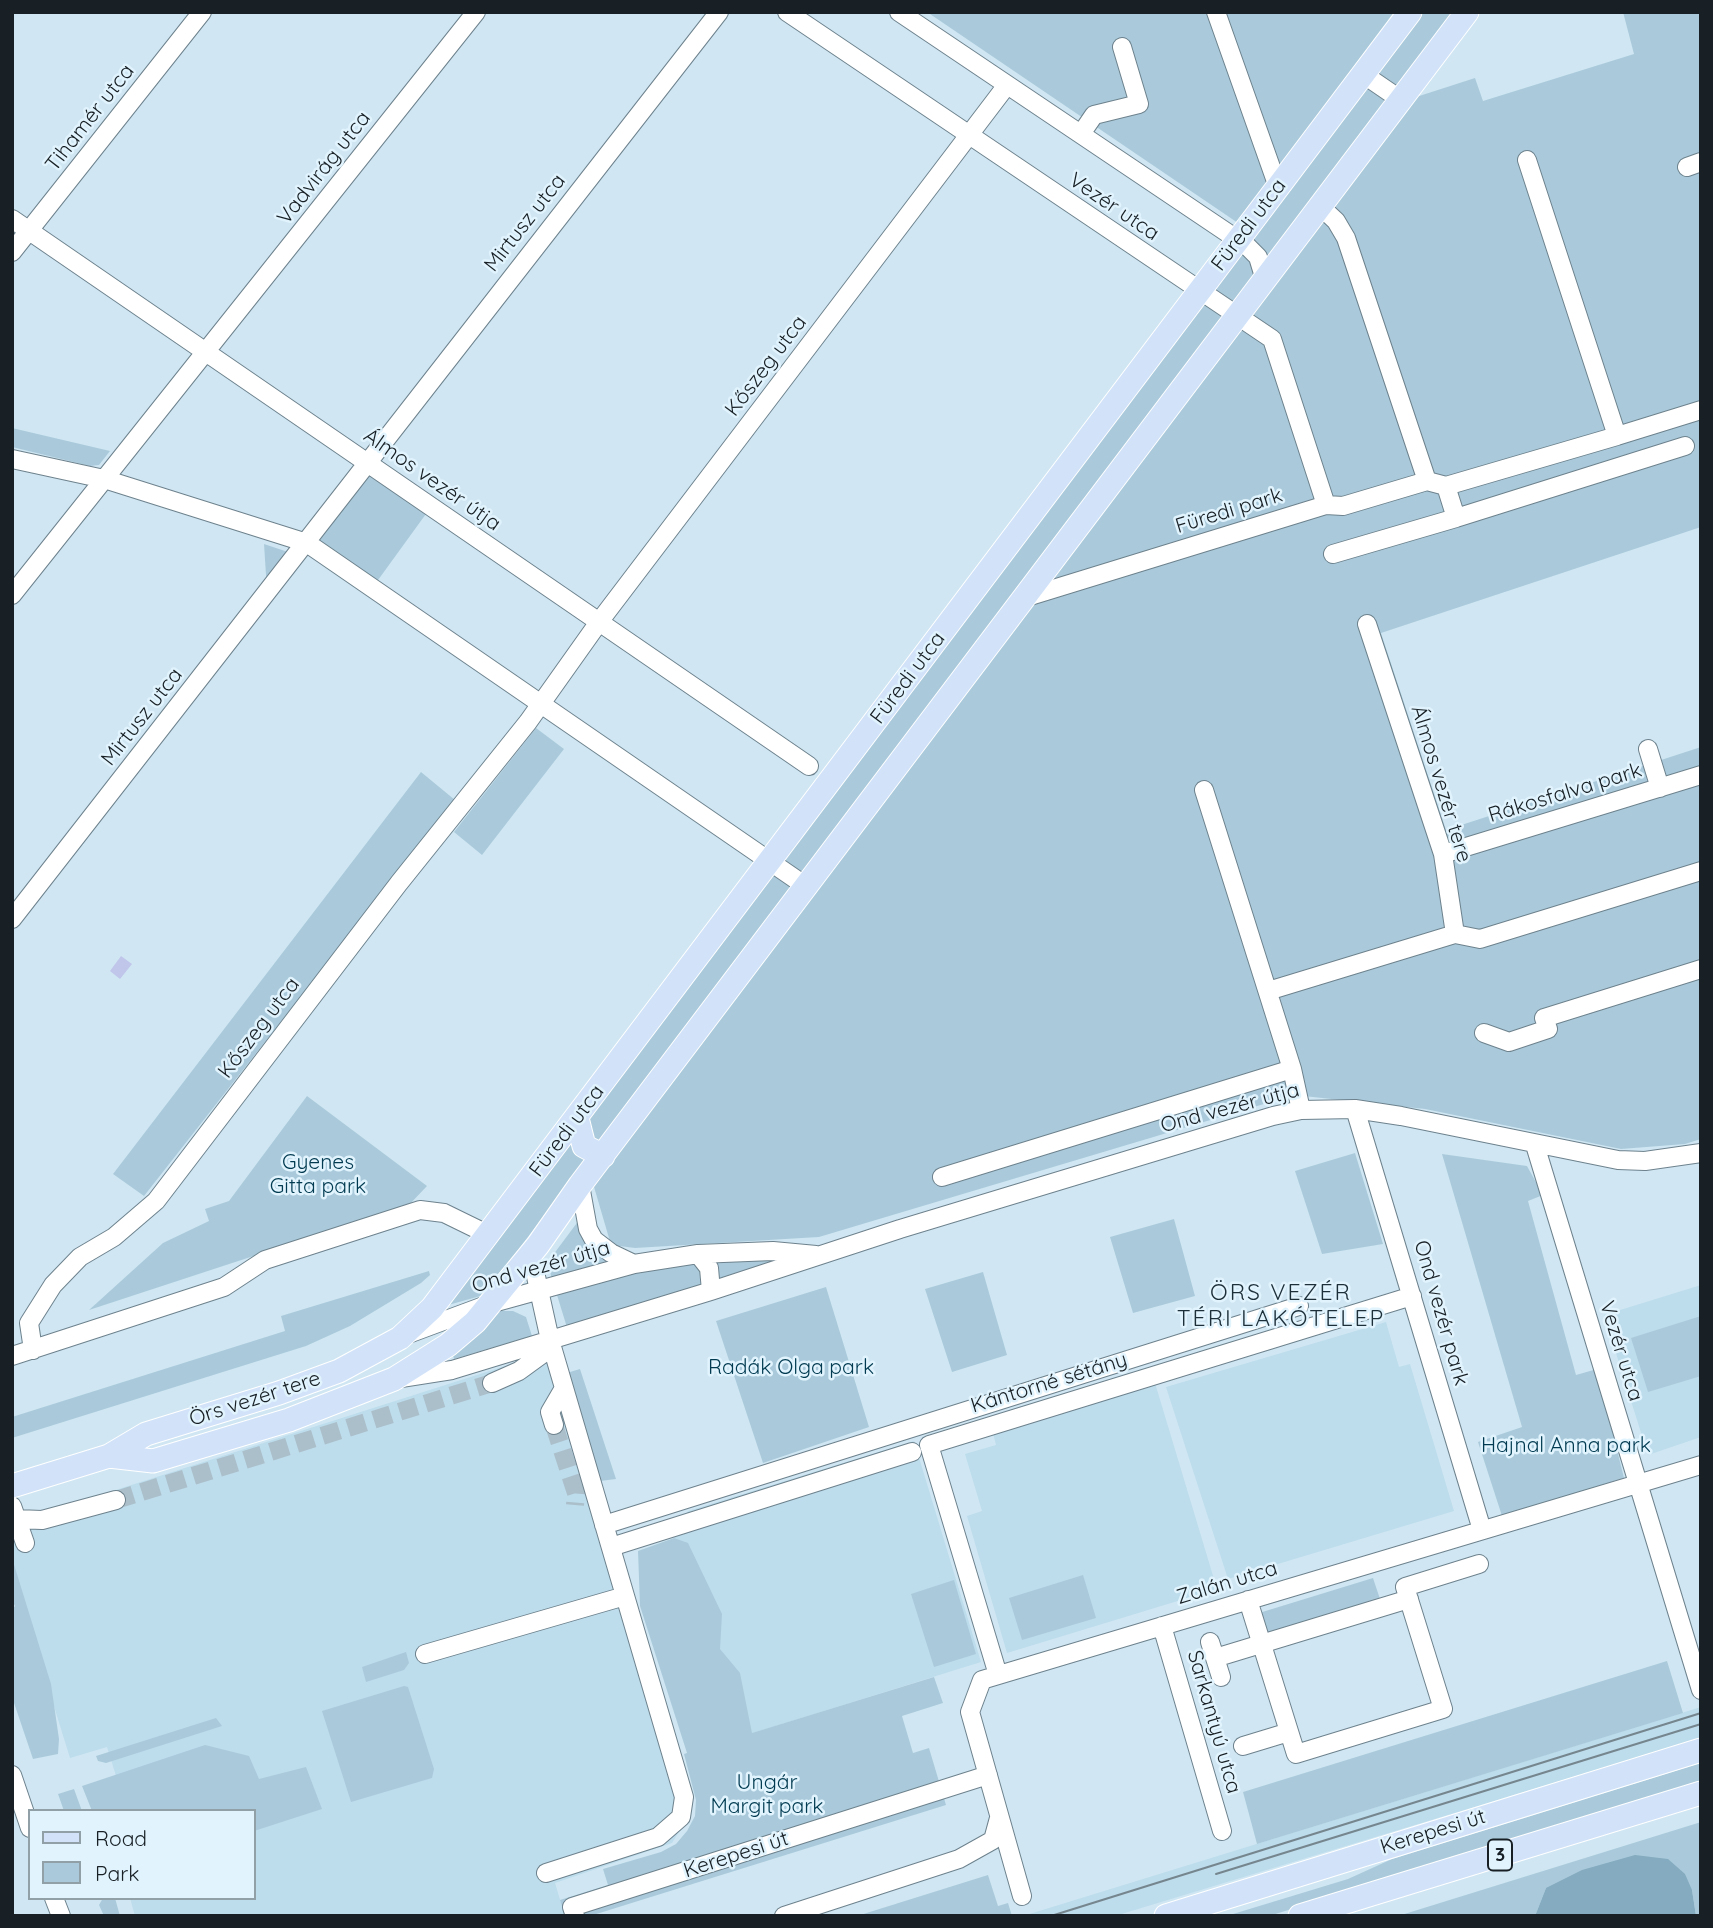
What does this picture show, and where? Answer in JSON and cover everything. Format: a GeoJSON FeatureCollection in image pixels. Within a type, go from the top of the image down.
{"type":"FeatureCollection","features":[{"type":"Feature","properties":{"kind":"main road","name":"Füredi utca"},"geometry":{"type":"LineString","coordinates":[[400,1338],[432,1308],[489,1235],[1410,12]]}},
{"type":"Feature","properties":{"kind":"main road","name":"Füredi utca"},"geometry":{"type":"LineString","coordinates":[[489,1304],[531,1254],[580,1185],[1467,12]]}},
{"type":"Feature","properties":{"kind":"main road"},"geometry":{"type":"LineString","coordinates":[[577,1118],[584,1146],[603,1156]]}},
{"type":"Feature","properties":{"kind":"main road","name":"Örs vezér tere"},"geometry":{"type":"LineString","coordinates":[[108,1457],[153,1461],[172,1457],[289,1420],[394,1379],[458,1338],[489,1304]]}},
{"type":"Feature","properties":{"kind":"main road","name":"Örs vezér tere"},"geometry":{"type":"LineString","coordinates":[[12,1486],[108,1457],[146,1434],[312,1382],[370,1356],[400,1338]]}},
{"type":"Feature","properties":{"kind":"main road","name":"Kerepesi út"},"geometry":{"type":"LineString","coordinates":[[1182,1914],[1701,1750]]}},
{"type":"Feature","properties":{"kind":"main road","name":"Kerepesi út"},"geometry":{"type":"LineString","coordinates":[[1300,1916],[1701,1793]]}},
{"type":"Feature","properties":{"kind":"street","name":"Tihamér utca"},"geometry":{"type":"LineString","coordinates":[[12,252],[202,12]]}},
{"type":"Feature","properties":{"kind":"street","name":"Vadvirág utca"},"geometry":{"type":"LineString","coordinates":[[104,479],[476,12]]}},
{"type":"Feature","properties":{"kind":"street","name":"Mirtusz utca"},"geometry":{"type":"LineString","coordinates":[[12,919],[719,12]]}},
{"type":"Feature","properties":{"kind":"street","name":"Vezér utca"},"geometry":{"type":"LineString","coordinates":[[786,12],[1199,292],[1272,338],[1326,505]]}},
{"type":"Feature","properties":{"kind":"street","name":"Vezér utca"},"geometry":{"type":"LineString","coordinates":[[900,12],[1238,240],[1258,257],[1265,280]]}},
{"type":"Feature","properties":{"kind":"street"},"geometry":{"type":"LineString","coordinates":[[1216,12],[1278,187]]}},
{"type":"Feature","properties":{"kind":"street"},"geometry":{"type":"LineString","coordinates":[[1081,134],[1094,115],[1139,104],[1122,47]]}},
{"type":"Feature","properties":{"kind":"street"},"geometry":{"type":"LineString","coordinates":[[1363,74],[1401,100]]}},
{"type":"Feature","properties":{"kind":"street","name":"Kőszeg utca"},"geometry":{"type":"LineString","coordinates":[[33,1350],[29,1323],[53,1285],[80,1256],[114,1237],[156,1201],[540,704],[598,622],[1007,85]]}},
{"type":"Feature","properties":{"kind":"street"},"geometry":{"type":"LineString","coordinates":[[1527,160],[1617,436]]}},
{"type":"Feature","properties":{"kind":"street"},"geometry":{"type":"LineString","coordinates":[[1321,207],[1336,221],[1346,238],[1427,481],[1446,486],[1701,410]]}},
{"type":"Feature","properties":{"kind":"street","name":"Álmos vezér útja"},"geometry":{"type":"LineString","coordinates":[[12,219],[808,766]]}},
{"type":"Feature","properties":{"kind":"street"},"geometry":{"type":"LineString","coordinates":[[1333,554],[1685,446]]}},
{"type":"Feature","properties":{"kind":"street"},"geometry":{"type":"LineString","coordinates":[[12,459],[104,479],[307,543],[807,887]]}},
{"type":"Feature","properties":{"kind":"street"},"geometry":{"type":"LineString","coordinates":[[12,595],[104,479]]}},
{"type":"Feature","properties":{"kind":"street","name":"Füredi park"},"geometry":{"type":"LineString","coordinates":[[1027,597],[1326,505],[1343,506],[1427,481]]}},
{"type":"Feature","properties":{"kind":"street"},"geometry":{"type":"LineString","coordinates":[[1446,486],[1456,518]]}},
{"type":"Feature","properties":{"kind":"street","name":"Álmos vezér tere"},"geometry":{"type":"LineString","coordinates":[[1367,624],[1443,855],[1455,934]]}},
{"type":"Feature","properties":{"kind":"street"},"geometry":{"type":"LineString","coordinates":[[1648,750],[1660,788]]}},
{"type":"Feature","properties":{"kind":"street","name":"Rákosfalva park"},"geometry":{"type":"LineString","coordinates":[[1443,855],[1701,775]]}},
{"type":"Feature","properties":{"kind":"street"},"geometry":{"type":"LineString","coordinates":[[1203,790],[1292,1069],[1301,1110]]}},
{"type":"Feature","properties":{"kind":"street"},"geometry":{"type":"LineString","coordinates":[[1268,991],[1455,934],[1480,939],[1701,871]]}},
{"type":"Feature","properties":{"kind":"street"},"geometry":{"type":"LineString","coordinates":[[1484,1033],[1508,1042],[1548,1029],[1544,1018],[1701,969]]}},
{"type":"Feature","properties":{"kind":"street"},"geometry":{"type":"LineString","coordinates":[[942,1177],[1292,1069]]}},
{"type":"Feature","properties":{"kind":"street","name":"Ond vezér útja"},"geometry":{"type":"LineString","coordinates":[[551,1344],[823,1255],[1273,1116],[1301,1110],[1355,1109],[1401,1116],[1618,1160],[1645,1161],[1701,1153]]}},
{"type":"Feature","properties":{"kind":"street","name":"Ond vezér park"},"geometry":{"type":"LineString","coordinates":[[1355,1109],[1412,1296],[1490,1532]]}},
{"type":"Feature","properties":{"kind":"street","name":"Vezér utca"},"geometry":{"type":"LineString","coordinates":[[1535,1145],[1701,1689]]}},
{"type":"Feature","properties":{"kind":"street"},"geometry":{"type":"LineString","coordinates":[[580,1185],[588,1229],[594,1240],[611,1253],[634,1264]]}},
{"type":"Feature","properties":{"kind":"street"},"geometry":{"type":"LineString","coordinates":[[12,1356],[225,1287],[265,1260],[421,1210],[444,1213],[489,1235]]}},
{"type":"Feature","properties":{"kind":"street","name":"Ond vezér útja"},"geometry":{"type":"LineString","coordinates":[[400,1338],[489,1304],[634,1264],[698,1254],[773,1251],[823,1255]]}},
{"type":"Feature","properties":{"kind":"street"},"geometry":{"type":"LineString","coordinates":[[531,1254],[551,1344],[684,1797],[681,1817],[658,1837],[547,1873]]}},
{"type":"Feature","properties":{"kind":"street"},"geometry":{"type":"LineString","coordinates":[[698,1254],[709,1268],[712,1291]]}},
{"type":"Feature","properties":{"kind":"street","name":"Kántorné sétány"},"geometry":{"type":"LineString","coordinates":[[998,1675],[929,1445],[1412,1296]]}},
{"type":"Feature","properties":{"kind":"street","name":"Kántorné sétány"},"geometry":{"type":"LineString","coordinates":[[604,1525],[1298,1307]]}},
{"type":"Feature","properties":{"kind":"street"},"geometry":{"type":"LineString","coordinates":[[492,1383],[519,1371],[551,1344]]}},
{"type":"Feature","properties":{"kind":"street","name":"Örs vezér tere"},"geometry":{"type":"LineString","coordinates":[[394,1379],[452,1370],[551,1344]]}},
{"type":"Feature","properties":{"kind":"street"},"geometry":{"type":"LineString","coordinates":[[554,1425],[550,1412],[564,1388]]}},
{"type":"Feature","properties":{"kind":"street"},"geometry":{"type":"LineString","coordinates":[[611,1547],[912,1452]]}},
{"type":"Feature","properties":{"kind":"street","name":"Zalán utca"},"geometry":{"type":"LineString","coordinates":[[1023,1896],[970,1712],[971,1703],[982,1680],[1490,1532],[1701,1465]]}},
{"type":"Feature","properties":{"kind":"street"},"geometry":{"type":"LineString","coordinates":[[14,1512],[42,1520],[116,1500]]}},
{"type":"Feature","properties":{"kind":"street"},"geometry":{"type":"LineString","coordinates":[[14,1512],[25,1543]]}},
{"type":"Feature","properties":{"kind":"street"},"geometry":{"type":"LineString","coordinates":[[1248,1601],[1296,1754],[1443,1709],[1405,1587],[1479,1564]]}},
{"type":"Feature","properties":{"kind":"street"},"geometry":{"type":"LineString","coordinates":[[425,1654],[625,1596]]}},
{"type":"Feature","properties":{"kind":"street"},"geometry":{"type":"LineString","coordinates":[[1221,1677],[1213,1650],[1262,1644],[1409,1599]]}},
{"type":"Feature","properties":{"kind":"street","name":"Sarkantyú utca"},"geometry":{"type":"LineString","coordinates":[[1162,1626],[1222,1831]]}},
{"type":"Feature","properties":{"kind":"street"},"geometry":{"type":"LineString","coordinates":[[1242,1746],[1289,1732]]}},
{"type":"Feature","properties":{"kind":"street"},"geometry":{"type":"LineString","coordinates":[[12,1775],[28,1822]]}},
{"type":"Feature","properties":{"kind":"street","name":"Kerepesi út"},"geometry":{"type":"LineString","coordinates":[[575,1916],[572,1907],[988,1775]]}},
{"type":"Feature","properties":{"kind":"street"},"geometry":{"type":"LineString","coordinates":[[784,1916],[959,1859],[993,1840],[999,1814]]}},
{"type":"Feature","properties":{"kind":"shaded area"},"geometry":{"type":"Polygon","coordinates":[[[121,956],[132,964],[120,979],[110,971],[121,956]]]}},
{"type":"Feature","properties":{"kind":"shaded area"},"geometry":{"type":"Polygon","coordinates":[[[1701,1285],[1701,1437],[1648,1455],[1604,1315],[1701,1285]]]}},
{"type":"Feature","properties":{"kind":"shaded area"},"geometry":{"type":"Polygon","coordinates":[[[1386,1322],[1399,1367],[1410,1364],[1454,1511],[1228,1579],[1166,1387],[1386,1322]]]}},
{"type":"Feature","properties":{"kind":"shaded area"},"geometry":{"type":"Polygon","coordinates":[[[549,1352],[692,1811],[672,1843],[555,1883],[565,1916],[135,1916],[131,1900],[256,1900],[256,1809],[126,1809],[107,1747],[70,1758],[12,1571],[12,1523],[549,1352]]]}},
{"type":"Feature","properties":{"kind":"shaded area"},"geometry":{"type":"Polygon","coordinates":[[[1155,1383],[1217,1589],[1007,1653],[967,1516],[982,1511],[965,1454],[996,1445],[993,1433],[1155,1383]]]}},
{"type":"Feature","properties":{"kind":"shaded area"},"geometry":{"type":"Polygon","coordinates":[[[914,1441],[981,1662],[737,1738],[674,1538],[688,1511],[914,1441]]]}},
{"type":"Feature","properties":{"kind":"shaded area"},"geometry":{"type":"Polygon","coordinates":[[[1701,1707],[1701,1738],[1672,1747],[1115,1916],[1023,1916],[1701,1707]]]}},
{"type":"Feature","properties":{"kind":"shaded area"},"geometry":{"type":"Polygon","coordinates":[[[1635,1855],[1668,1859],[1685,1874],[1692,1890],[1696,1916],[1535,1916],[1546,1888],[1582,1870],[1635,1855]]]}},
{"type":"Feature","properties":{"kind":"green space"},"geometry":{"type":"Polygon","coordinates":[[[927,12],[1394,12],[1238,223],[927,12]]]}},
{"type":"Feature","properties":{"kind":"green space"},"geometry":{"type":"Polygon","coordinates":[[[1421,12],[1455,12],[484,1295],[441,1307],[1421,12]]]}},
{"type":"Feature","properties":{"kind":"green space"},"geometry":{"type":"Polygon","coordinates":[[[1623,12],[1701,12],[1701,527],[1381,633],[1446,830],[1701,747],[1701,1139],[1685,1144],[1621,1149],[1425,1109],[1294,1095],[819,1237],[635,1248],[611,1245],[592,1180],[1413,98],[1475,78],[1483,101],[1634,54],[1623,12]]]}},
{"type":"Feature","properties":{"kind":"green space"},"geometry":{"type":"Polygon","coordinates":[[[12,428],[110,451],[99,465],[90,466],[12,447],[12,428]]]}},
{"type":"Feature","properties":{"kind":"green space"},"geometry":{"type":"Polygon","coordinates":[[[368,463],[431,507],[373,587],[307,543],[368,463]]]}},
{"type":"Feature","properties":{"kind":"green space"},"geometry":{"type":"Polygon","coordinates":[[[264,544],[291,553],[266,577],[266,575],[264,544]]]}},
{"type":"Feature","properties":{"kind":"green space"},"geometry":{"type":"Polygon","coordinates":[[[536,728],[564,749],[482,855],[454,832],[536,728]]]}},
{"type":"Feature","properties":{"kind":"green space"},"geometry":{"type":"Polygon","coordinates":[[[421,772],[455,800],[144,1196],[113,1174],[421,772]]]}},
{"type":"Feature","properties":{"kind":"green space","name":"Gyenes Gitta park"},"geometry":{"type":"Polygon","coordinates":[[[307,1096],[427,1186],[409,1205],[89,1310],[163,1243],[209,1221],[205,1209],[229,1201],[307,1096]]]}},
{"type":"Feature","properties":{"kind":"green space"},"geometry":{"type":"Polygon","coordinates":[[[1355,1153],[1383,1244],[1322,1254],[1295,1171],[1355,1153]]]}},
{"type":"Feature","properties":{"kind":"green space","name":"Hajnal Anna park"},"geometry":{"type":"Polygon","coordinates":[[[1442,1154],[1527,1166],[1543,1195],[1528,1201],[1576,1375],[1597,1369],[1624,1478],[1502,1516],[1478,1442],[1522,1427],[1442,1154]]]}},
{"type":"Feature","properties":{"kind":"green space"},"geometry":{"type":"Polygon","coordinates":[[[585,1212],[588,1229],[634,1264],[823,1255],[569,1334],[549,1269],[553,1255],[585,1212]]]}},
{"type":"Feature","properties":{"kind":"green space"},"geometry":{"type":"Polygon","coordinates":[[[1174,1219],[1195,1296],[1133,1313],[1110,1237],[1174,1219]]]}},
{"type":"Feature","properties":{"kind":"green space"},"geometry":{"type":"Polygon","coordinates":[[[429,1271],[430,1275],[421,1283],[350,1326],[306,1346],[12,1438],[12,1417],[285,1331],[281,1316],[429,1271]]]}},
{"type":"Feature","properties":{"kind":"green space"},"geometry":{"type":"Polygon","coordinates":[[[983,1272],[1007,1355],[952,1372],[925,1289],[983,1272]]]}},
{"type":"Feature","properties":{"kind":"green space","name":"Radák Olga park"},"geometry":{"type":"Polygon","coordinates":[[[826,1287],[869,1427],[763,1463],[716,1321],[826,1287]]]}},
{"type":"Feature","properties":{"kind":"green space"},"geometry":{"type":"Polygon","coordinates":[[[499,1311],[513,1311],[526,1317],[532,1336],[454,1359],[453,1355],[499,1311]]]}},
{"type":"Feature","properties":{"kind":"green space"},"geometry":{"type":"Polygon","coordinates":[[[1701,1316],[1701,1376],[1648,1392],[1631,1338],[1701,1316]]]}},
{"type":"Feature","properties":{"kind":"green space"},"geometry":{"type":"Polygon","coordinates":[[[580,1369],[616,1479],[592,1482],[560,1375],[580,1369]]]}},
{"type":"Feature","properties":{"kind":"green space","name":"Ungár Margit park"},"geometry":{"type":"Polygon","coordinates":[[[674,1538],[688,1543],[722,1614],[720,1649],[740,1673],[752,1733],[934,1677],[943,1703],[902,1716],[913,1753],[929,1748],[946,1805],[590,1916],[565,1916],[560,1900],[608,1885],[603,1869],[661,1852],[676,1844],[695,1816],[696,1800],[684,1754],[687,1753],[640,1606],[638,1551],[674,1538]]]}},
{"type":"Feature","properties":{"kind":"green space"},"geometry":{"type":"Polygon","coordinates":[[[12,1558],[51,1684],[59,1739],[58,1754],[33,1759],[12,1697],[12,1610],[15,1606],[12,1601],[12,1558]]]}},
{"type":"Feature","properties":{"kind":"green space"},"geometry":{"type":"Polygon","coordinates":[[[1083,1575],[1096,1618],[1022,1640],[1009,1598],[1083,1575]]]}},
{"type":"Feature","properties":{"kind":"green space"},"geometry":{"type":"Polygon","coordinates":[[[1373,1578],[1381,1602],[1266,1638],[1259,1613],[1373,1578]]]}},
{"type":"Feature","properties":{"kind":"green space"},"geometry":{"type":"Polygon","coordinates":[[[954,1580],[976,1654],[934,1667],[911,1594],[954,1580]]]}},
{"type":"Feature","properties":{"kind":"green space"},"geometry":{"type":"Polygon","coordinates":[[[406,1652],[409,1663],[404,1670],[366,1682],[362,1667],[406,1652]]]}},
{"type":"Feature","properties":{"kind":"green space"},"geometry":{"type":"Polygon","coordinates":[[[1667,1661],[1683,1713],[1257,1844],[1243,1792],[1667,1661]]]}},
{"type":"Feature","properties":{"kind":"green space"},"geometry":{"type":"Polygon","coordinates":[[[408,1687],[434,1769],[432,1778],[351,1802],[322,1711],[408,1687]]]}},
{"type":"Feature","properties":{"kind":"green space"},"geometry":{"type":"Polygon","coordinates":[[[216,1718],[222,1726],[106,1763],[98,1761],[96,1756],[216,1718]]]}},
{"type":"Feature","properties":{"kind":"green space"},"geometry":{"type":"Polygon","coordinates":[[[205,1745],[249,1756],[259,1779],[306,1767],[322,1809],[256,1830],[256,1809],[91,1809],[82,1786],[205,1745]]]}},
{"type":"Feature","properties":{"kind":"green space"},"geometry":{"type":"Polygon","coordinates":[[[1701,1763],[1701,1782],[1269,1916],[1233,1914],[1348,1879],[1392,1859],[1701,1763]]]}},
{"type":"Feature","properties":{"kind":"green space"},"geometry":{"type":"Polygon","coordinates":[[[74,1789],[81,1809],[63,1809],[58,1794],[74,1789]]]}},
{"type":"Feature","properties":{"kind":"green space"},"geometry":{"type":"Polygon","coordinates":[[[1701,1822],[1701,1916],[1696,1916],[1692,1890],[1546,1888],[1535,1916],[1398,1916],[1701,1822]]]}},
{"type":"Feature","properties":{"kind":"green space"},"geometry":{"type":"Polygon","coordinates":[[[988,1875],[998,1906],[1008,1903],[1012,1916],[857,1916],[988,1875]]]}},
{"type":"Feature","properties":{"kind":"green space"},"geometry":{"type":"Polygon","coordinates":[[[102,1900],[116,1900],[120,1916],[104,1916],[99,1905],[102,1900]]]}},
{"type":"Feature","properties":{"kind":"tunnel"},"geometry":{"type":"LineString","coordinates":[[116,1500],[492,1383]]}},
{"type":"Feature","properties":{"kind":"tunnel"},"geometry":{"type":"LineString","coordinates":[[554,1425],[576,1493],[575,1505]]}},
{"type":"Feature","properties":{"kind":"tram line"},"geometry":{"type":"LineString","coordinates":[[1051,1916],[1701,1713]]}},
{"type":"Feature","properties":{"kind":"tram line"},"geometry":{"type":"LineString","coordinates":[[1216,1874],[1701,1724]]}},
{"type":"Feature","properties":{"kind":"district","name":"ÖRS VEZÉR TÉRI LAKÓTELEP"},"geometry":{"type":"Point","coordinates":[1281,1306]}}]}
